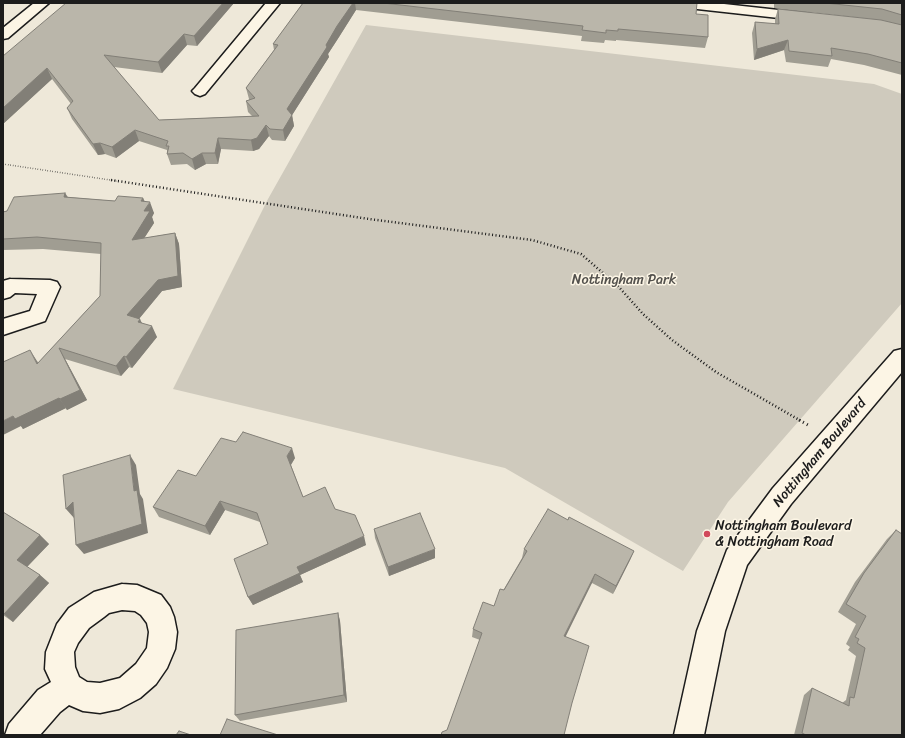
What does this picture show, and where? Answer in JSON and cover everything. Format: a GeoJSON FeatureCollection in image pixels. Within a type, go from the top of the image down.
{"type":"FeatureCollection","features":[{"type":"Feature","properties":{"kind":"street"},"geometry":{"type":"LineString","coordinates":[[3,35],[42,3]]}},
{"type":"Feature","properties":{"kind":"street"},"geometry":{"type":"LineString","coordinates":[[200,92],[273,3]]}},
{"type":"Feature","properties":{"kind":"street"},"geometry":{"type":"LineString","coordinates":[[679,3],[730,5],[823,19]]}},
{"type":"Feature","properties":{"kind":"street"},"geometry":{"type":"LineString","coordinates":[[3,18],[20,20]]}},
{"type":"Feature","properties":{"kind":"street"},"geometry":{"type":"LineString","coordinates":[[3,292],[10,286],[50,288],[38,316],[3,327]]}},
{"type":"Feature","properties":{"kind":"street","name":"Nottingham Boulevard"},"geometry":{"type":"LineString","coordinates":[[690,735],[711,631],[736,559],[782,496],[902,357]]}},
{"type":"Feature","properties":{"kind":"street"},"geometry":{"type":"LineString","coordinates":[[20,735],[49,701],[69,687]]}},
{"type":"Feature","properties":{"kind":"path"},"geometry":{"type":"LineString","coordinates":[[3,164],[369,220],[532,240],[581,254],[618,286],[643,314],[672,340],[710,368],[831,439]]}},
{"type":"Feature","properties":{"kind":"green space","name":"Nottingham Park"},"geometry":{"type":"Polygon","coordinates":[[[366,25],[874,84],[902,94],[902,303],[728,502],[683,571],[505,468],[173,389],[268,199],[366,25]]]}},
{"type":"Feature","properties":{"kind":"building"},"geometry":{"type":"Polygon","coordinates":[[[66,3],[223,3],[194,36],[184,34],[158,62],[104,55],[159,120],[259,116],[246,101],[255,98],[246,88],[278,45],[273,44],[303,3],[353,3],[337,26],[326,45],[327,47],[287,109],[292,115],[283,130],[270,129],[266,125],[257,138],[251,140],[218,138],[215,153],[202,153],[192,159],[183,153],[167,154],[169,146],[166,146],[168,141],[135,130],[112,147],[100,143],[93,144],[67,108],[73,101],[47,68],[3,108],[3,56],[66,3]]]}},
{"type":"Feature","properties":{"kind":"building"},"geometry":{"type":"Polygon","coordinates":[[[383,3],[697,3],[696,14],[708,15],[708,37],[618,29],[618,31],[606,30],[606,33],[582,30],[583,26],[383,3]]]}},
{"type":"Feature","properties":{"kind":"building"},"geometry":{"type":"Polygon","coordinates":[[[825,3],[902,3],[902,15],[882,9],[825,3]]]}},
{"type":"Feature","properties":{"kind":"building"},"geometry":{"type":"Polygon","coordinates":[[[778,9],[881,20],[902,25],[902,63],[868,54],[831,48],[832,56],[789,51],[788,40],[757,49],[755,22],[779,24],[778,9]]]}},
{"type":"Feature","properties":{"kind":"building"},"geometry":{"type":"Polygon","coordinates":[[[65,193],[64,197],[115,201],[118,196],[143,198],[141,201],[150,202],[144,211],[150,211],[132,240],[175,233],[178,276],[158,280],[127,315],[140,319],[138,322],[152,326],[126,357],[124,356],[116,366],[59,348],[80,390],[60,399],[59,398],[15,419],[13,416],[3,421],[3,362],[30,350],[37,364],[100,296],[101,243],[37,237],[3,239],[3,212],[7,211],[14,197],[65,193]]]}},
{"type":"Feature","properties":{"kind":"building"},"geometry":{"type":"Polygon","coordinates":[[[243,432],[292,448],[287,456],[303,497],[325,487],[335,509],[355,515],[364,536],[297,567],[300,573],[248,597],[234,559],[268,544],[257,513],[220,501],[205,526],[153,507],[178,470],[196,476],[221,438],[236,442],[243,432]]]}},
{"type":"Feature","properties":{"kind":"building"},"geometry":{"type":"Polygon","coordinates":[[[130,455],[134,491],[137,490],[142,524],[76,545],[73,502],[66,509],[63,475],[130,455]]]}},
{"type":"Feature","properties":{"kind":"building"},"geometry":{"type":"Polygon","coordinates":[[[548,509],[568,520],[569,517],[634,551],[616,586],[595,574],[564,636],[589,646],[564,735],[441,735],[442,732],[447,730],[482,633],[473,629],[483,602],[494,606],[500,589],[504,590],[527,551],[524,549],[548,509]]]}},
{"type":"Feature","properties":{"kind":"building"},"geometry":{"type":"Polygon","coordinates":[[[3,512],[40,535],[17,560],[40,575],[4,614],[3,613],[3,512]]]}},
{"type":"Feature","properties":{"kind":"building"},"geometry":{"type":"Polygon","coordinates":[[[420,513],[435,549],[388,567],[374,529],[420,513]]]}},
{"type":"Feature","properties":{"kind":"building"},"geometry":{"type":"Polygon","coordinates":[[[896,530],[902,534],[902,735],[806,735],[802,733],[812,688],[849,706],[850,697],[854,698],[865,648],[857,643],[859,639],[855,637],[866,616],[846,604],[864,573],[896,530]]]}},
{"type":"Feature","properties":{"kind":"building"},"geometry":{"type":"Polygon","coordinates":[[[338,613],[344,695],[235,715],[236,630],[338,613]]]}},
{"type":"Feature","properties":{"kind":"building"},"geometry":{"type":"Polygon","coordinates":[[[227,719],[278,735],[220,735],[227,719]]]}},
{"type":"Feature","properties":{"kind":"building"},"geometry":{"type":"Polygon","coordinates":[[[179,731],[191,735],[176,735],[179,731]]]}},
{"type":"Feature","properties":{"kind":"place","name":"Nottingham Boulevard & Nottingham Road"},"geometry":{"type":"Point","coordinates":[707,534]}}]}
